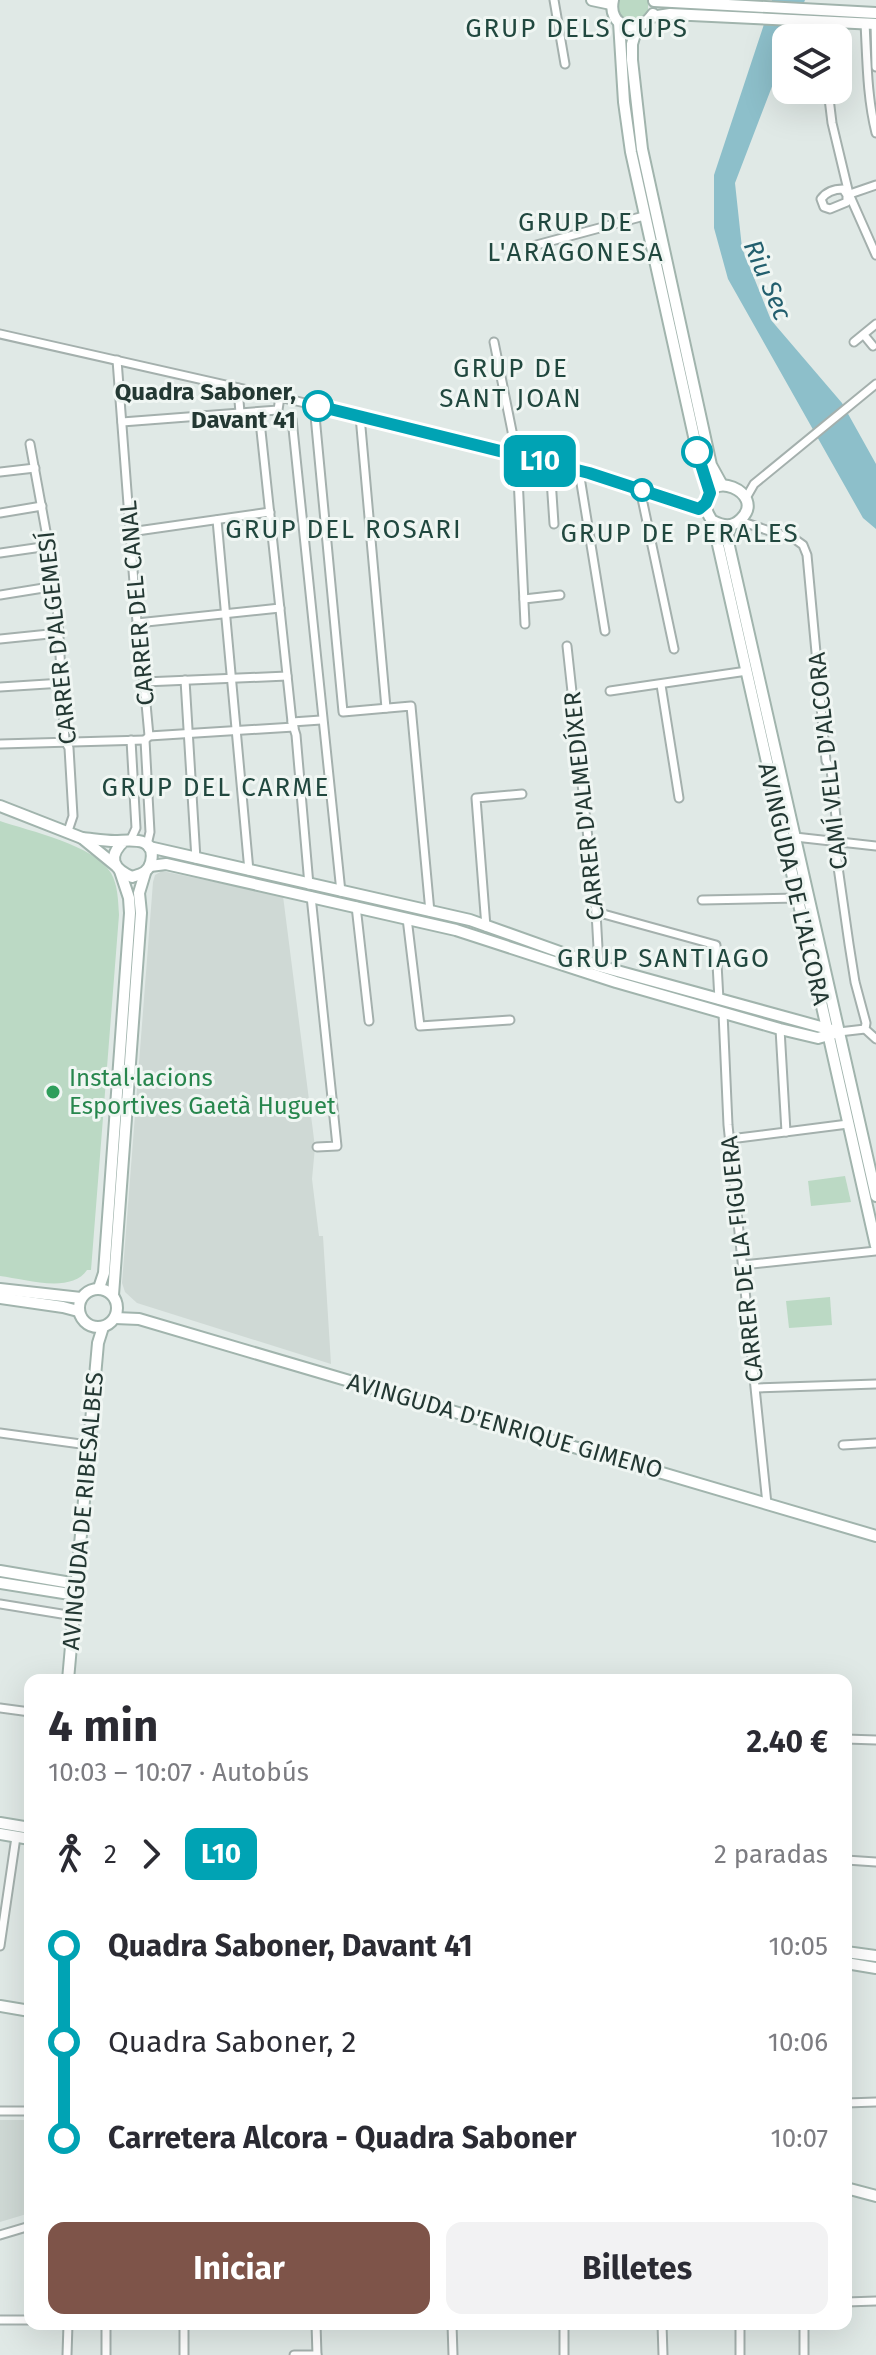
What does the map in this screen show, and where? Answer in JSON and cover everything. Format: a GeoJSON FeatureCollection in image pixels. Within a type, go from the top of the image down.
{"type":"FeatureCollection","features":[{"type":"Feature","properties":{"kind":"main road"},"geometry":{"type":"LineString","coordinates":[[592,0],[612,2]]}},
{"type":"Feature","properties":{"kind":"main road"},"geometry":{"type":"LineString","coordinates":[[619,22],[627,27],[645,24],[651,17],[654,0],[753,12]]}},
{"type":"Feature","properties":{"kind":"main road","name":"AVINGUDA DE L'ALCORA"},"geometry":{"type":"LineString","coordinates":[[612,2],[613,14],[619,22],[627,130],[701,468],[707,508],[798,898],[876,1196]]}},
{"type":"Feature","properties":{"kind":"main road"},"geometry":{"type":"LineString","coordinates":[[651,17],[753,12],[876,13]]}},
{"type":"Feature","properties":{"kind":"main road"},"geometry":{"type":"LineString","coordinates":[[803,14],[823,21],[870,26]]}},
{"type":"Feature","properties":{"kind":"main road"},"geometry":{"type":"LineString","coordinates":[[637,27],[632,60],[642,149],[711,465],[722,485]]}},
{"type":"Feature","properties":{"kind":"main road"},"geometry":{"type":"LineString","coordinates":[[722,485],[738,488],[746,498],[747,506],[736,523],[721,526],[707,508],[722,485]]}},
{"type":"Feature","properties":{"kind":"main road","name":"AVINGUDA DE L'ALCORA"},"geometry":{"type":"LineString","coordinates":[[736,523],[728,534],[729,546],[795,837],[848,1124],[876,1248]]}},
{"type":"Feature","properties":{"kind":"main road"},"geometry":{"type":"LineString","coordinates":[[0,806],[82,838],[132,877],[166,864],[248,876],[407,912],[616,982],[780,1029],[818,1038],[831,1032]]}},
{"type":"Feature","properties":{"kind":"main road"},"geometry":{"type":"LineString","coordinates":[[82,838],[140,840],[148,846],[248,876]]}},
{"type":"Feature","properties":{"kind":"main road"},"geometry":{"type":"LineString","coordinates":[[99,1288],[104,1273],[130,913],[129,898],[114,856],[117,847],[128,840]]}},
{"type":"Feature","properties":{"kind":"main road"},"geometry":{"type":"LineString","coordinates":[[115,1301],[107,1290],[99,1288],[88,1291],[81,1298],[78,1311],[83,1321],[98,1327],[115,1318],[141,913],[139,893],[152,856],[148,846]]}},
{"type":"Feature","properties":{"kind":"main road"},"geometry":{"type":"LineString","coordinates":[[310,890],[341,892],[356,901]]}},
{"type":"Feature","properties":{"kind":"main road"},"geometry":{"type":"LineString","coordinates":[[407,912],[430,912],[470,920],[599,966],[831,1032]]}},
{"type":"Feature","properties":{"kind":"main road"},"geometry":{"type":"LineString","coordinates":[[466,933],[470,920]]}},
{"type":"Feature","properties":{"kind":"main road"},"geometry":{"type":"LineString","coordinates":[[484,939],[486,927]]}},
{"type":"Feature","properties":{"kind":"main road"},"geometry":{"type":"LineString","coordinates":[[719,1000],[723,1013]]}},
{"type":"Feature","properties":{"kind":"main road"},"geometry":{"type":"LineString","coordinates":[[0,1289],[81,1298]]}},
{"type":"Feature","properties":{"kind":"main road"},"geometry":{"type":"LineString","coordinates":[[0,1298],[78,1311]]}},
{"type":"Feature","properties":{"kind":"main road","name":"AVINGUDA D'ENRIQUE GIMENO"},"geometry":{"type":"LineString","coordinates":[[115,1301],[133,1318]]}},
{"type":"Feature","properties":{"kind":"main road","name":"AVINGUDA D'ENRIQUE GIMENO"},"geometry":{"type":"LineString","coordinates":[[115,1318],[133,1318],[876,1536]]}},
{"type":"Feature","properties":{"kind":"main road","name":"AVINGUDA DE RIBESALBES"},"geometry":{"type":"LineString","coordinates":[[69,1674],[98,1327]]}},
{"type":"Feature","properties":{"kind":"main road"},"geometry":{"type":"LineString","coordinates":[[0,1571],[76,1589]]}},
{"type":"Feature","properties":{"kind":"main road"},"geometry":{"type":"LineString","coordinates":[[0,1583],[76,1589]]}},
{"type":"Feature","properties":{"kind":"main road"},"geometry":{"type":"LineString","coordinates":[[0,1823],[24,1827]]}},
{"type":"Feature","properties":{"kind":"main road"},"geometry":{"type":"LineString","coordinates":[[0,1834],[24,1838]]}},
{"type":"Feature","properties":{"kind":"main road"},"geometry":{"type":"LineString","coordinates":[[852,1953],[876,1956]]}},
{"type":"Feature","properties":{"kind":"main road"},"geometry":{"type":"LineString","coordinates":[[852,1964],[876,1968]]}},
{"type":"Feature","properties":{"kind":"main road"},"geometry":{"type":"LineString","coordinates":[[0,2006],[24,2010]]}},
{"type":"Feature","properties":{"kind":"main road"},"geometry":{"type":"LineString","coordinates":[[852,2190],[876,2196]]}},
{"type":"Feature","properties":{"kind":"street"},"geometry":{"type":"LineString","coordinates":[[554,0],[565,64]]}},
{"type":"Feature","properties":{"kind":"street"},"geometry":{"type":"LineString","coordinates":[[870,26],[876,32],[876,67]]}},
{"type":"Feature","properties":{"kind":"street"},"geometry":{"type":"LineString","coordinates":[[870,26],[867,73],[876,133]]}},
{"type":"Feature","properties":{"kind":"street"},"geometry":{"type":"LineString","coordinates":[[830,104],[848,195],[876,255]]}},
{"type":"Feature","properties":{"kind":"street"},"geometry":{"type":"LineString","coordinates":[[848,195],[876,185]]}},
{"type":"Feature","properties":{"kind":"street"},"geometry":{"type":"LineString","coordinates":[[529,247],[644,216]]}},
{"type":"Feature","properties":{"kind":"street"},"geometry":{"type":"LineString","coordinates":[[854,342],[876,324]]}},
{"type":"Feature","properties":{"kind":"street"},"geometry":{"type":"LineString","coordinates":[[0,334],[360,416],[579,471],[707,508]]}},
{"type":"Feature","properties":{"kind":"street"},"geometry":{"type":"LineString","coordinates":[[864,335],[873,346]]}},
{"type":"Feature","properties":{"kind":"street"},"geometry":{"type":"LineString","coordinates":[[494,342],[517,456],[525,624]]}},
{"type":"Feature","properties":{"kind":"street","name":"CARRER DEL CANAL"},"geometry":{"type":"LineString","coordinates":[[117,360],[144,682],[148,846]]}},
{"type":"Feature","properties":{"kind":"street"},"geometry":{"type":"LineString","coordinates":[[746,498],[754,484],[876,384]]}},
{"type":"Feature","properties":{"kind":"street"},"geometry":{"type":"LineString","coordinates":[[238,388],[240,413]]}},
{"type":"Feature","properties":{"kind":"street"},"geometry":{"type":"LineString","coordinates":[[122,422],[278,410],[280,397]]}},
{"type":"Feature","properties":{"kind":"street"},"geometry":{"type":"LineString","coordinates":[[314,405],[343,712],[411,706],[430,912]]}},
{"type":"Feature","properties":{"kind":"street"},"geometry":{"type":"LineString","coordinates":[[259,412],[296,735],[337,1146],[317,1147]]}},
{"type":"Feature","properties":{"kind":"street"},"geometry":{"type":"LineString","coordinates":[[360,416],[386,708]]}},
{"type":"Feature","properties":{"kind":"street"},"geometry":{"type":"LineString","coordinates":[[292,419],[341,892]]}},
{"type":"Feature","properties":{"kind":"street","name":"CARRER D'ALGEMESÍ"},"geometry":{"type":"LineString","coordinates":[[30,444],[56,586],[65,741],[69,748],[73,816],[68,831]]}},
{"type":"Feature","properties":{"kind":"street"},"geometry":{"type":"LineString","coordinates":[[550,464],[554,524]]}},
{"type":"Feature","properties":{"kind":"street"},"geometry":{"type":"LineString","coordinates":[[0,472],[35,468]]}},
{"type":"Feature","properties":{"kind":"street"},"geometry":{"type":"LineString","coordinates":[[579,471],[605,631]]}},
{"type":"Feature","properties":{"kind":"street"},"geometry":{"type":"LineString","coordinates":[[738,488],[754,484]]}},
{"type":"Feature","properties":{"kind":"street"},"geometry":{"type":"LineString","coordinates":[[640,489],[674,649]]}},
{"type":"Feature","properties":{"kind":"street"},"geometry":{"type":"LineString","coordinates":[[0,513],[42,506]]}},
{"type":"Feature","properties":{"kind":"street"},"geometry":{"type":"LineString","coordinates":[[130,532],[270,512]]}},
{"type":"Feature","properties":{"kind":"street"},"geometry":{"type":"LineString","coordinates":[[217,520],[248,876]]}},
{"type":"Feature","properties":{"kind":"street","name":"CAMÍ VELL D'ALCORA"},"geometry":{"type":"LineString","coordinates":[[736,523],[796,540],[803,545],[807,555],[826,761],[831,769],[836,853],[865,1029]]}},
{"type":"Feature","properties":{"kind":"street"},"geometry":{"type":"LineString","coordinates":[[0,553],[49,546]]}},
{"type":"Feature","properties":{"kind":"street"},"geometry":{"type":"LineString","coordinates":[[0,595],[56,586]]}},
{"type":"Feature","properties":{"kind":"street"},"geometry":{"type":"LineString","coordinates":[[524,599],[560,595]]}},
{"type":"Feature","properties":{"kind":"street"},"geometry":{"type":"LineString","coordinates":[[137,623],[280,608]]}},
{"type":"Feature","properties":{"kind":"street"},"geometry":{"type":"LineString","coordinates":[[0,639],[59,633]]}},
{"type":"Feature","properties":{"kind":"street","name":"CARRER D'ALMEDÍXER"},"geometry":{"type":"LineString","coordinates":[[567,646],[599,966]]}},
{"type":"Feature","properties":{"kind":"street"},"geometry":{"type":"LineString","coordinates":[[610,691],[747,671]]}},
{"type":"Feature","properties":{"kind":"street"},"geometry":{"type":"LineString","coordinates":[[144,682],[287,676]]}},
{"type":"Feature","properties":{"kind":"street"},"geometry":{"type":"LineString","coordinates":[[185,680],[196,859]]}},
{"type":"Feature","properties":{"kind":"street"},"geometry":{"type":"LineString","coordinates":[[0,687],[63,683]]}},
{"type":"Feature","properties":{"kind":"street"},"geometry":{"type":"LineString","coordinates":[[661,685],[679,798]]}},
{"type":"Feature","properties":{"kind":"street"},"geometry":{"type":"LineString","coordinates":[[0,744],[131,740],[321,720]]}},
{"type":"Feature","properties":{"kind":"street","name":"CARRER DEL CANAL"},"geometry":{"type":"LineString","coordinates":[[128,840],[136,828],[131,740]]}},
{"type":"Feature","properties":{"kind":"street"},"geometry":{"type":"LineString","coordinates":[[486,927],[476,798],[522,794]]}},
{"type":"Feature","properties":{"kind":"street"},"geometry":{"type":"LineString","coordinates":[[795,837],[876,846]]}},
{"type":"Feature","properties":{"kind":"street"},"geometry":{"type":"LineString","coordinates":[[702,900],[798,898]]}},
{"type":"Feature","properties":{"kind":"street"},"geometry":{"type":"LineString","coordinates":[[356,901],[369,1021]]}},
{"type":"Feature","properties":{"kind":"street"},"geometry":{"type":"LineString","coordinates":[[407,912],[420,1026],[510,1020]]}},
{"type":"Feature","properties":{"kind":"street"},"geometry":{"type":"LineString","coordinates":[[596,912],[716,945],[719,1000]]}},
{"type":"Feature","properties":{"kind":"street","name":"CARRER DE LA FIGUERA"},"geometry":{"type":"LineString","coordinates":[[723,1013],[728,1125],[767,1504]]}},
{"type":"Feature","properties":{"kind":"street"},"geometry":{"type":"LineString","coordinates":[[780,1029],[786,1132]]}},
{"type":"Feature","properties":{"kind":"street"},"geometry":{"type":"LineString","coordinates":[[831,1032],[865,1029],[876,1039]]}},
{"type":"Feature","properties":{"kind":"street"},"geometry":{"type":"LineString","coordinates":[[730,1139],[848,1124]]}},
{"type":"Feature","properties":{"kind":"street"},"geometry":{"type":"LineString","coordinates":[[743,1265],[876,1248]]}},
{"type":"Feature","properties":{"kind":"street"},"geometry":{"type":"LineString","coordinates":[[757,1388],[876,1384]]}},
{"type":"Feature","properties":{"kind":"street"},"geometry":{"type":"LineString","coordinates":[[0,1433],[88,1445]]}},
{"type":"Feature","properties":{"kind":"street"},"geometry":{"type":"LineString","coordinates":[[843,1445],[876,1443]]}},
{"type":"Feature","properties":{"kind":"street"},"geometry":{"type":"LineString","coordinates":[[0,1604],[74,1616]]}},
{"type":"Feature","properties":{"kind":"street"},"geometry":{"type":"LineString","coordinates":[[0,1708],[24,1711]]}},
{"type":"Feature","properties":{"kind":"street"},"geometry":{"type":"LineString","coordinates":[[852,1739],[876,1740]]}},
{"type":"Feature","properties":{"kind":"street"},"geometry":{"type":"LineString","coordinates":[[0,1946],[16,1837]]}},
{"type":"Feature","properties":{"kind":"street"},"geometry":{"type":"LineString","coordinates":[[852,1860],[876,1862]]}},
{"type":"Feature","properties":{"kind":"street"},"geometry":{"type":"LineString","coordinates":[[852,2103],[876,2102]]}},
{"type":"Feature","properties":{"kind":"street"},"geometry":{"type":"LineString","coordinates":[[0,2111],[24,2111]]}},
{"type":"Feature","properties":{"kind":"street"},"geometry":{"type":"LineString","coordinates":[[0,2235],[24,2228]]}},
{"type":"Feature","properties":{"kind":"street"},"geometry":{"type":"LineString","coordinates":[[852,2302],[876,2301]]}},
{"type":"Feature","properties":{"kind":"street"},"geometry":{"type":"LineString","coordinates":[[0,2320],[24,2320]]}},
{"type":"Feature","properties":{"kind":"street"},"geometry":{"type":"LineString","coordinates":[[67,2355],[68,2330]]}},
{"type":"Feature","properties":{"kind":"street"},"geometry":{"type":"LineString","coordinates":[[106,2330],[106,2355]]}},
{"type":"Feature","properties":{"kind":"street"},"geometry":{"type":"LineString","coordinates":[[184,2330],[184,2355]]}},
{"type":"Feature","properties":{"kind":"street"},"geometry":{"type":"LineString","coordinates":[[294,2355],[317,2355],[316,2330]]}},
{"type":"Feature","properties":{"kind":"street"},"geometry":{"type":"LineString","coordinates":[[452,2330],[453,2355]]}},
{"type":"Feature","properties":{"kind":"street"},"geometry":{"type":"LineString","coordinates":[[564,2330],[564,2355]]}},
{"type":"Feature","properties":{"kind":"street"},"geometry":{"type":"LineString","coordinates":[[662,2330],[663,2355]]}},
{"type":"Feature","properties":{"kind":"street"},"geometry":{"type":"LineString","coordinates":[[740,2330],[740,2355]]}},
{"type":"Feature","properties":{"kind":"street"},"geometry":{"type":"LineString","coordinates":[[804,2330],[804,2355]]}},
{"type":"Feature","properties":{"kind":"shaded area"},"geometry":{"type":"Polygon","coordinates":[[[162,871],[283,896],[315,1147],[312,1179],[319,1236],[323,1236],[331,1364],[137,1303],[125,1292],[122,1283],[153,882],[155,875],[162,871]]]}},
{"type":"Feature","properties":{"kind":"shaded area"},"geometry":{"type":"Polygon","coordinates":[[[0,2120],[24,2120],[24,2215],[0,2222],[0,2120]]]}},
{"type":"Feature","properties":{"kind":"green space"},"geometry":{"type":"Polygon","coordinates":[[[618,0],[648,0],[648,13],[640,20],[628,22],[617,11],[618,0]]]}},
{"type":"Feature","properties":{"kind":"green space","name":"Instal·lacions Esportives Gaetà Huguet"},"geometry":{"type":"Polygon","coordinates":[[[0,821],[60,840],[91,854],[111,873],[117,893],[119,915],[91,1270],[59,1283],[0,1276],[0,821]]]}},
{"type":"Feature","properties":{"kind":"green space"},"geometry":{"type":"Polygon","coordinates":[[[845,1176],[851,1202],[811,1206],[808,1181],[845,1176]]]}},
{"type":"Feature","properties":{"kind":"green space"},"geometry":{"type":"Polygon","coordinates":[[[830,1297],[832,1325],[789,1328],[786,1301],[830,1297]]]}},
{"type":"Feature","properties":{"kind":"water"},"geometry":{"type":"Polygon","coordinates":[[[772,0],[805,0],[796,24],[772,24],[772,87],[735,183],[742,248],[771,320],[842,403],[876,464],[876,529],[863,518],[728,279],[714,228],[714,175],[772,0]]]}},
{"type":"Feature","properties":{"kind":"bus line","name":"L10"},"geometry":{"type":"LineString","coordinates":[[318,406],[589,473],[699,509],[710,493],[697,452]]}},
{"type":"Feature","properties":{"kind":"place","name":"Quadra Saboner, Davant 41"},"geometry":{"type":"Point","coordinates":[318,406]}},
{"type":"Feature","properties":{"kind":"place","name":"Instal·lacions Esportives Gaetà Huguet"},"geometry":{"type":"Point","coordinates":[53,1092]}},
{"type":"Feature","properties":{"kind":"district","name":"GRUP DELS CUPS"},"geometry":{"type":"Point","coordinates":[577,28]}},
{"type":"Feature","properties":{"kind":"district","name":"GRUP DE L'ARAGONESA"},"geometry":{"type":"Point","coordinates":[576,237]}},
{"type":"Feature","properties":{"kind":"district","name":"GRUP DE SANT JOAN"},"geometry":{"type":"Point","coordinates":[511,383]}},
{"type":"Feature","properties":{"kind":"district","name":"GRUP DEL ROSARI"},"geometry":{"type":"Point","coordinates":[344,529]}},
{"type":"Feature","properties":{"kind":"district","name":"GRUP DE PERALES"},"geometry":{"type":"Point","coordinates":[680,533]}},
{"type":"Feature","properties":{"kind":"district","name":"GRUP DEL CARME"},"geometry":{"type":"Point","coordinates":[216,787]}},
{"type":"Feature","properties":{"kind":"district","name":"GRUP SANTIAGO"},"geometry":{"type":"Point","coordinates":[664,958]}},
{"type":"Feature","properties":{"kind":"water label","name":"Riu Sec"},"geometry":{"type":"Point","coordinates":[768,280]}}]}
